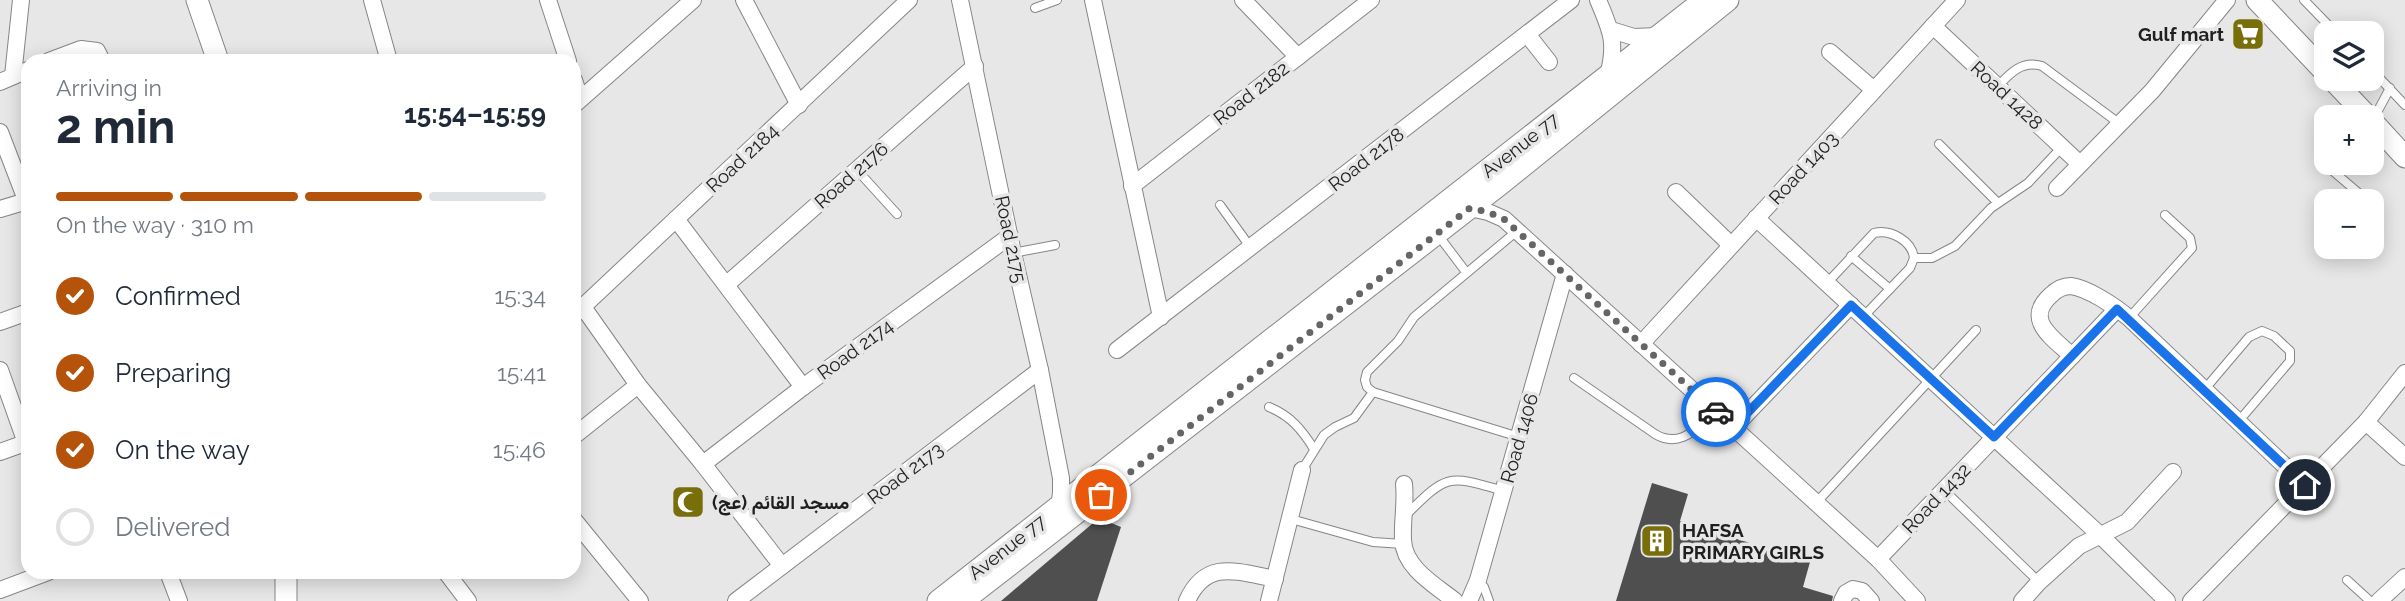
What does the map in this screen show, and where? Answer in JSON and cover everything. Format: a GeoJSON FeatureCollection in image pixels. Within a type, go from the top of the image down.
{"type":"FeatureCollection","features":[{"type":"Feature","properties":{"kind":"street"},"geometry":{"type":"LineString","coordinates":[[14,76],[21,0]]}},
{"type":"Feature","properties":{"kind":"street"},"geometry":{"type":"LineString","coordinates":[[197,0],[216,54]]}},
{"type":"Feature","properties":{"kind":"street"},"geometry":{"type":"LineString","coordinates":[[372,0],[386,54]]}},
{"type":"Feature","properties":{"kind":"street"},"geometry":{"type":"LineString","coordinates":[[548,0],[566,54]]}},
{"type":"Feature","properties":{"kind":"street"},"geometry":{"type":"LineString","coordinates":[[581,98],[693,0]]}},
{"type":"Feature","properties":{"kind":"street"},"geometry":{"type":"LineString","coordinates":[[744,0],[799,105]]}},
{"type":"Feature","properties":{"kind":"street","name":"Road 2184"},"geometry":{"type":"LineString","coordinates":[[581,309],[909,0]]}},
{"type":"Feature","properties":{"kind":"street","name":"Road 2175"},"geometry":{"type":"LineString","coordinates":[[960,0],[1040,370],[1061,478],[1059,507]]}},
{"type":"Feature","properties":{"kind":"street"},"geometry":{"type":"LineString","coordinates":[[1093,0],[1161,317]]}},
{"type":"Feature","properties":{"kind":"street"},"geometry":{"type":"LineString","coordinates":[[1243,0],[1298,57]]}},
{"type":"Feature","properties":{"kind":"street","name":"Road 2182"},"geometry":{"type":"LineString","coordinates":[[1132,187],[1371,0]]}},
{"type":"Feature","properties":{"kind":"street","name":"Road 2178"},"geometry":{"type":"LineString","coordinates":[[1117,350],[1571,0]]}},
{"type":"Feature","properties":{"kind":"street"},"geometry":{"type":"LineString","coordinates":[[1598,0],[1611,30],[1612,54],[1608,76]]}},
{"type":"Feature","properties":{"kind":"street","name":"Avenue 77"},"geometry":{"type":"LineString","coordinates":[[938,601],[1704,0]]}},
{"type":"Feature","properties":{"kind":"street","name":"Avenue 77"},"geometry":{"type":"LineString","coordinates":[[963,601],[1502,183],[1728,0]]}},
{"type":"Feature","properties":{"kind":"street"},"geometry":{"type":"LineString","coordinates":[[2057,188],[2152,91],[2227,0]]}},
{"type":"Feature","properties":{"kind":"street"},"geometry":{"type":"LineString","coordinates":[[2257,0],[2314,60]]}},
{"type":"Feature","properties":{"kind":"street","name":"Road 1403"},"geometry":{"type":"LineString","coordinates":[[1641,344],[1933,26],[1950,2]]}},
{"type":"Feature","properties":{"kind":"street","name":"Road 1428"},"geometry":{"type":"LineString","coordinates":[[1933,26],[2080,164]]}},
{"type":"Feature","properties":{"kind":"street"},"geometry":{"type":"LineString","coordinates":[[1611,30],[1634,37],[1657,36]]}},
{"type":"Feature","properties":{"kind":"street"},"geometry":{"type":"LineString","coordinates":[[1527,34],[1549,62]]}},
{"type":"Feature","properties":{"kind":"street"},"geometry":{"type":"LineString","coordinates":[[69,54],[86,48],[98,54]]}},
{"type":"Feature","properties":{"kind":"street"},"geometry":{"type":"LineString","coordinates":[[1830,52],[1874,90]]}},
{"type":"Feature","properties":{"kind":"street","name":"Road 2176"},"geometry":{"type":"LineString","coordinates":[[727,284],[975,66]]}},
{"type":"Feature","properties":{"kind":"street"},"geometry":{"type":"LineString","coordinates":[[2342,91],[2355,105]]}},
{"type":"Feature","properties":{"kind":"street"},"geometry":{"type":"LineString","coordinates":[[0,132],[21,187]]}},
{"type":"Feature","properties":{"kind":"street"},"geometry":{"type":"LineString","coordinates":[[2384,136],[2405,157]]}},
{"type":"Feature","properties":{"kind":"street"},"geometry":{"type":"LineString","coordinates":[[1502,183],[1504,219]]}},
{"type":"Feature","properties":{"kind":"street"},"geometry":{"type":"LineString","coordinates":[[1676,192],[1731,245]]}},
{"type":"Feature","properties":{"kind":"street"},"geometry":{"type":"LineString","coordinates":[[0,209],[21,204]]}},
{"type":"Feature","properties":{"kind":"street"},"geometry":{"type":"LineString","coordinates":[[1470,208],[1504,219],[1878,559],[1917,601]]}},
{"type":"Feature","properties":{"kind":"street"},"geometry":{"type":"LineString","coordinates":[[1756,218],[2100,535],[2167,601]]}},
{"type":"Feature","properties":{"kind":"street"},"geometry":{"type":"LineString","coordinates":[[676,219],[803,387]]}},
{"type":"Feature","properties":{"kind":"street","name":"Road 2174"},"geometry":{"type":"LineString","coordinates":[[703,464],[803,387],[1010,236]]}},
{"type":"Feature","properties":{"kind":"street","name":"Road 1406"},"geometry":{"type":"LineString","coordinates":[[1469,601],[1478,580],[1565,275]]}},
{"type":"Feature","properties":{"kind":"street"},"geometry":{"type":"LineString","coordinates":[[2072,356],[2048,334],[2039,322],[2038,315],[2051,295],[2071,286],[2123,313],[2305,485]]}},
{"type":"Feature","properties":{"kind":"street"},"geometry":{"type":"LineString","coordinates":[[1733,428],[1857,311]]}},
{"type":"Feature","properties":{"kind":"street","name":"Road 1432"},"geometry":{"type":"LineString","coordinates":[[1878,559],[2072,356],[2123,313]]}},
{"type":"Feature","properties":{"kind":"street"},"geometry":{"type":"LineString","coordinates":[[0,321],[21,314]]}},
{"type":"Feature","properties":{"kind":"street"},"geometry":{"type":"LineString","coordinates":[[581,314],[782,566]]}},
{"type":"Feature","properties":{"kind":"street"},"geometry":{"type":"LineString","coordinates":[[0,370],[21,426]]}},
{"type":"Feature","properties":{"kind":"street","name":"Road 2173"},"geometry":{"type":"LineString","coordinates":[[736,601],[1040,370]]}},
{"type":"Feature","properties":{"kind":"street"},"geometry":{"type":"LineString","coordinates":[[2191,601],[2366,422],[2405,373]]}},
{"type":"Feature","properties":{"kind":"street"},"geometry":{"type":"LineString","coordinates":[[581,430],[638,385]]}},
{"type":"Feature","properties":{"kind":"street"},"geometry":{"type":"LineString","coordinates":[[2366,422],[2405,457]]}},
{"type":"Feature","properties":{"kind":"street"},"geometry":{"type":"LineString","coordinates":[[0,452],[21,444]]}},
{"type":"Feature","properties":{"kind":"street"},"geometry":{"type":"LineString","coordinates":[[1269,601],[1302,470]]}},
{"type":"Feature","properties":{"kind":"street"},"geometry":{"type":"LineString","coordinates":[[2022,601],[2079,546],[2127,522],[2173,472]]}},
{"type":"Feature","properties":{"kind":"street"},"geometry":{"type":"LineString","coordinates":[[1061,478],[1072,485],[1084,487]]}},
{"type":"Feature","properties":{"kind":"street"},"geometry":{"type":"LineString","coordinates":[[1404,484],[1403,544],[1407,558],[1415,569],[1455,601]]}},
{"type":"Feature","properties":{"kind":"street"},"geometry":{"type":"LineString","coordinates":[[581,529],[640,601]]}},
{"type":"Feature","properties":{"kind":"street"},"geometry":{"type":"LineString","coordinates":[[1187,601],[1200,580],[1222,570],[1275,579]]}},
{"type":"Feature","properties":{"kind":"street"},"geometry":{"type":"LineString","coordinates":[[2379,601],[2405,577]]}},
{"type":"Feature","properties":{"kind":"street"},"geometry":{"type":"LineString","coordinates":[[0,590],[29,579]]}},
{"type":"Feature","properties":{"kind":"street"},"geometry":{"type":"LineString","coordinates":[[172,579],[179,601]]}},
{"type":"Feature","properties":{"kind":"street"},"geometry":{"type":"LineString","coordinates":[[286,579],[286,601]]}},
{"type":"Feature","properties":{"kind":"street"},"geometry":{"type":"LineString","coordinates":[[451,579],[468,601]]}},
{"type":"Feature","properties":{"kind":"street"},"geometry":{"type":"LineString","coordinates":[[1842,601],[1846,593],[1853,589],[1862,591],[1871,601]]}},
{"type":"Feature","properties":{"kind":"lane"},"geometry":{"type":"LineString","coordinates":[[1035,8],[1057,0]]}},
{"type":"Feature","properties":{"kind":"lane"},"geometry":{"type":"LineString","coordinates":[[2304,0],[2324,21]]}},
{"type":"Feature","properties":{"kind":"lane"},"geometry":{"type":"LineString","coordinates":[[1997,87],[2021,66],[2042,66],[2120,124]]}},
{"type":"Feature","properties":{"kind":"lane"},"geometry":{"type":"LineString","coordinates":[[2384,82],[2405,105]]}},
{"type":"Feature","properties":{"kind":"lane"},"geometry":{"type":"LineString","coordinates":[[2376,105],[2390,88]]}},
{"type":"Feature","properties":{"kind":"lane"},"geometry":{"type":"LineString","coordinates":[[1939,144],[1998,203]]}},
{"type":"Feature","properties":{"kind":"lane"},"geometry":{"type":"LineString","coordinates":[[1914,258],[1932,258],[1948,252],[1998,203],[2028,183],[2062,147]]}},
{"type":"Feature","properties":{"kind":"lane"},"geometry":{"type":"LineString","coordinates":[[857,170],[897,214]]}},
{"type":"Feature","properties":{"kind":"lane"},"geometry":{"type":"LineString","coordinates":[[2338,175],[2354,189]]}},
{"type":"Feature","properties":{"kind":"lane"},"geometry":{"type":"LineString","coordinates":[[1220,205],[1251,247]]}},
{"type":"Feature","properties":{"kind":"lane"},"geometry":{"type":"LineString","coordinates":[[2123,313],[2192,248],[2190,238],[2165,215]]}},
{"type":"Feature","properties":{"kind":"lane"},"geometry":{"type":"LineString","coordinates":[[1517,231],[1420,310],[1398,341],[1367,372],[1365,380],[1373,393],[1519,437]]}},
{"type":"Feature","properties":{"kind":"lane"},"geometry":{"type":"LineString","coordinates":[[1827,283],[1870,236],[1885,231],[1909,246],[1914,258],[1910,268],[1890,289],[1857,311]]}},
{"type":"Feature","properties":{"kind":"lane"},"geometry":{"type":"LineString","coordinates":[[1437,233],[1466,272]]}},
{"type":"Feature","properties":{"kind":"lane"},"geometry":{"type":"LineString","coordinates":[[1013,253],[1055,245]]}},
{"type":"Feature","properties":{"kind":"lane"},"geometry":{"type":"LineString","coordinates":[[1851,256],[1890,289]]}},
{"type":"Feature","properties":{"kind":"lane"},"geometry":{"type":"LineString","coordinates":[[1816,503],[1976,330]]}},
{"type":"Feature","properties":{"kind":"lane"},"geometry":{"type":"LineString","coordinates":[[2203,390],[2249,337],[2262,331],[2274,336],[2290,351],[2290,361],[2238,422]]}},
{"type":"Feature","properties":{"kind":"lane"},"geometry":{"type":"LineString","coordinates":[[1574,378],[1655,434],[1668,440],[1674,441],[1685,436],[1716,413]]}},
{"type":"Feature","properties":{"kind":"lane"},"geometry":{"type":"LineString","coordinates":[[1302,470],[1314,449],[1330,430],[1359,414],[1373,393]]}},
{"type":"Feature","properties":{"kind":"lane"},"geometry":{"type":"LineString","coordinates":[[1269,407],[1280,411],[1297,424],[1314,449]]}},
{"type":"Feature","properties":{"kind":"lane"},"geometry":{"type":"LineString","coordinates":[[1405,516],[1436,487],[1452,479],[1504,491]]}},
{"type":"Feature","properties":{"kind":"lane"},"geometry":{"type":"LineString","coordinates":[[1944,490],[2039,582]]}},
{"type":"Feature","properties":{"kind":"lane"},"geometry":{"type":"LineString","coordinates":[[1291,519],[1373,542],[1403,544]]}},
{"type":"Feature","properties":{"kind":"lane"},"geometry":{"type":"LineString","coordinates":[[1478,580],[1489,601]]}},
{"type":"Feature","properties":{"kind":"lane"},"geometry":{"type":"LineString","coordinates":[[2347,580],[2370,601]]}},
{"type":"Feature","properties":{"kind":"building","name":"HAFSA PRIMARY GIRLS"},"geometry":{"type":"Polygon","coordinates":[[[1652,483],[1688,494],[1680,521],[1810,562],[1803,587],[1833,596],[1832,601],[1616,601],[1652,483]]]}},
{"type":"Feature","properties":{"kind":"building"},"geometry":{"type":"Polygon","coordinates":[[[1099,518],[1121,527],[1097,601],[1001,601],[1099,518]]]}},
{"type":"Feature","properties":{"kind":"way so far"},"geometry":{"type":"LineString","coordinates":[[1101,495],[1470,208],[1504,219],[1716,412]]}},
{"type":"Feature","properties":{"kind":"place","name":"Gulf mart"},"geometry":{"type":"Point","coordinates":[2248,34]}},
{"type":"Feature","properties":{"kind":"place","name":"مسجد القائم (عج)"},"geometry":{"type":"Point","coordinates":[688,502]}},
{"type":"Feature","properties":{"kind":"place","name":"HAFSA PRIMARY GIRLS"},"geometry":{"type":"Point","coordinates":[1657,541]}},
{"type":"Feature","properties":{"kind":"route"},"geometry":{"type":"LineString","coordinates":[[1716,412],[1733,428],[1851,305],[1994,437],[2117,309],[2305,485]]}}]}
